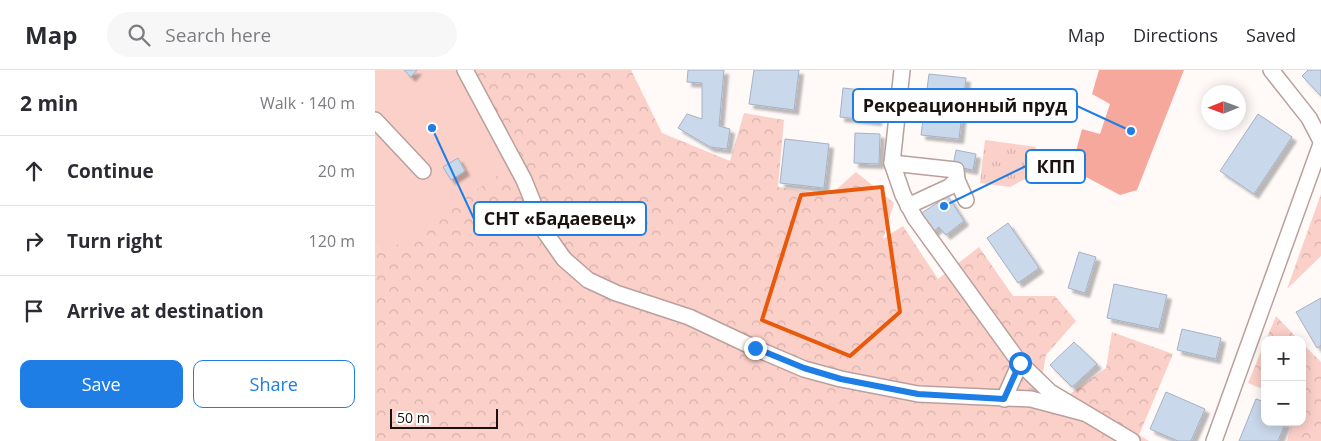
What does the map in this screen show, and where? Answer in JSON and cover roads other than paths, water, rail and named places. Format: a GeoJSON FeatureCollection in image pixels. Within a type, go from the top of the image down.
{"type":"FeatureCollection","features":[{"type":"Feature","properties":{"kind":"street"},"geometry":{"type":"LineString","coordinates":[[465,70],[523,180],[545,232],[564,259],[588,280],[616,293],[689,316],[755,348],[813,371],[918,394],[1031,399],[1085,413]]}},
{"type":"Feature","properties":{"kind":"street"},"geometry":{"type":"LineString","coordinates":[[902,70],[892,163],[912,212],[1020,363],[1049,392],[1132,441]]}},
{"type":"Feature","properties":{"kind":"street"},"geometry":{"type":"LineString","coordinates":[[1214,441],[1321,142],[1309,118],[1271,70]]}},
{"type":"Feature","properties":{"kind":"street"},"geometry":{"type":"LineString","coordinates":[[375,120],[423,170]]}},
{"type":"Feature","properties":{"kind":"street"},"geometry":{"type":"LineString","coordinates":[[892,163],[957,170],[957,180],[966,200]]}},
{"type":"Feature","properties":{"kind":"street"},"geometry":{"type":"LineString","coordinates":[[912,212],[957,180]]}},
{"type":"Feature","properties":{"kind":"street"},"geometry":{"type":"LineString","coordinates":[[1004,399],[1020,363]]}},
{"type":"Feature","properties":{"kind":"place","name":"СНТ «Бадаевец»"},"geometry":{"type":"Point","coordinates":[432,128]}},
{"type":"Feature","properties":{"kind":"place","name":"Рекреационный пруд"},"geometry":{"type":"Point","coordinates":[1131,131]}},
{"type":"Feature","properties":{"kind":"place","name":"КПП"},"geometry":{"type":"Point","coordinates":[944,206]}}]}
